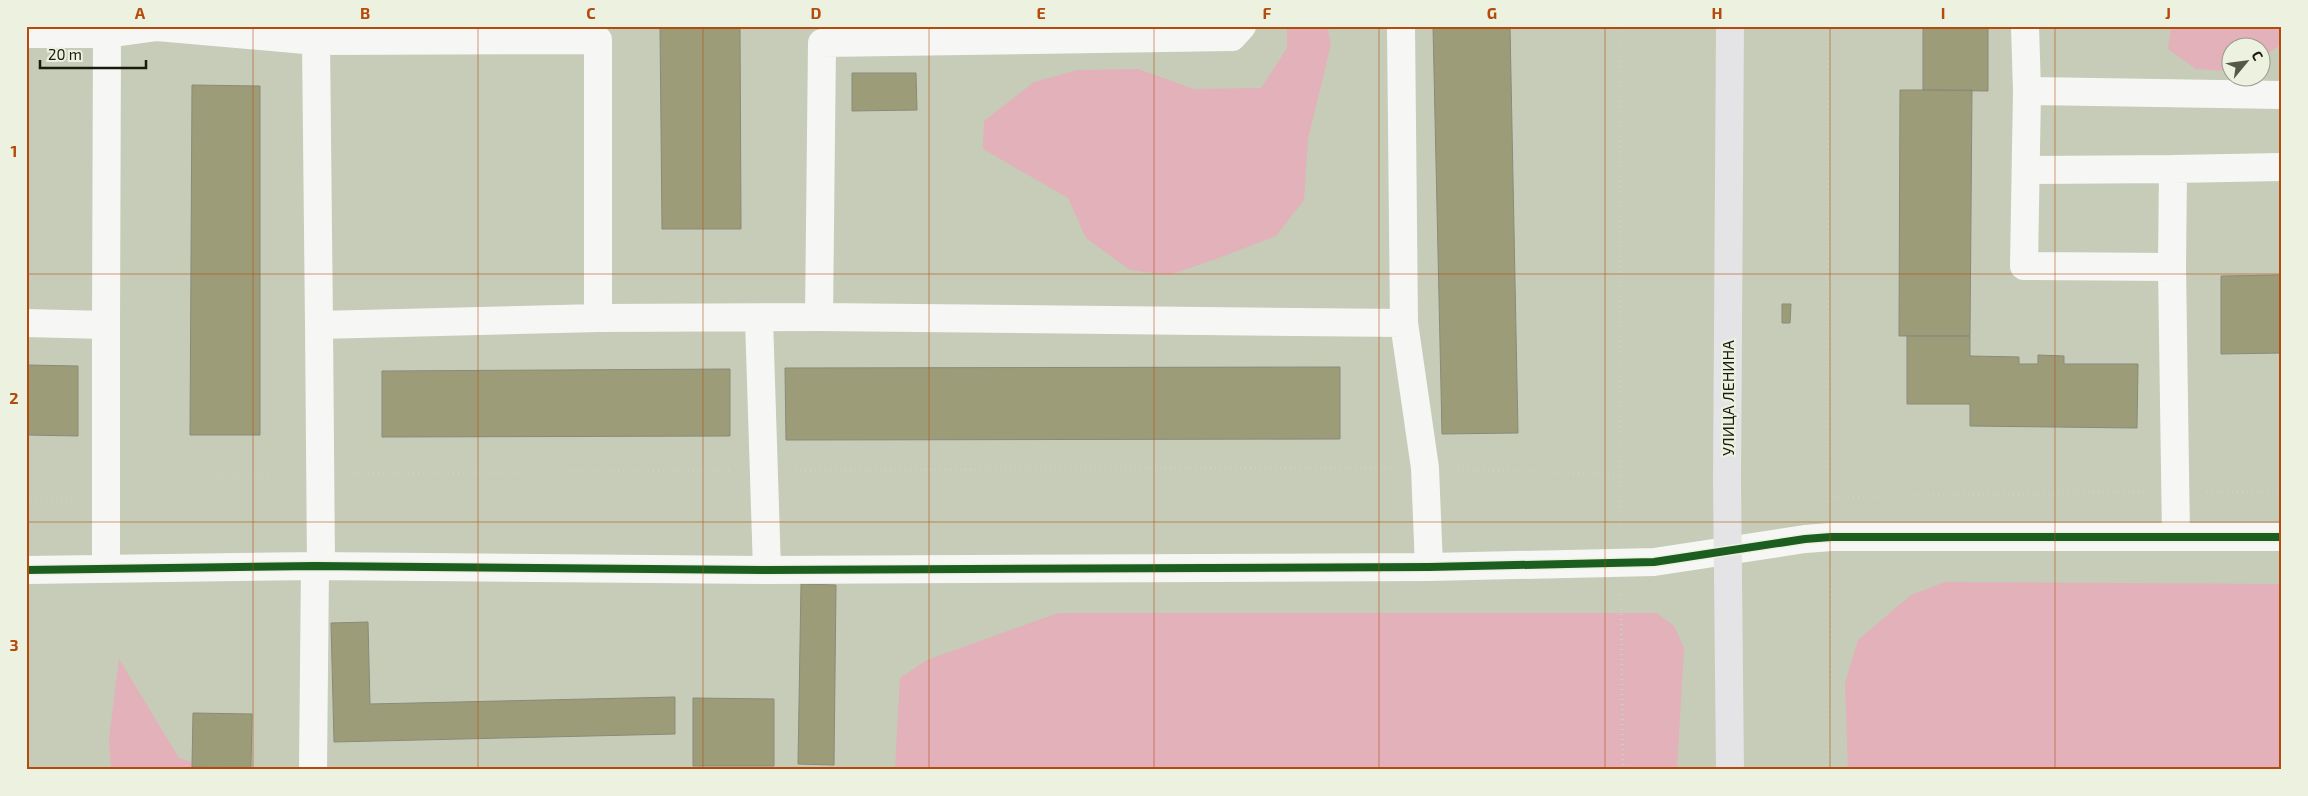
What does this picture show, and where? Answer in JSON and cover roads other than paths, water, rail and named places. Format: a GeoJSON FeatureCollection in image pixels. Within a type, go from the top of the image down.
{"type":"FeatureCollection","features":[{"type":"Feature","properties":{"kind":"main road","name":"УЛИЦА ЛЕНИНА"},"geometry":{"type":"LineString","coordinates":[[1730,26],[1728,551],[1730,770]]}},
{"type":"Feature","properties":{"kind":"street"},"geometry":{"type":"LineString","coordinates":[[819,317],[822,43],[1232,37],[1242,26]]}},
{"type":"Feature","properties":{"kind":"street"},"geometry":{"type":"LineString","coordinates":[[1401,26],[1404,323],[1425,468],[1429,567]]}},
{"type":"Feature","properties":{"kind":"street"},"geometry":{"type":"LineString","coordinates":[[2025,26],[2027,91],[2024,266],[2172,267]]}},
{"type":"Feature","properties":{"kind":"street"},"geometry":{"type":"LineString","coordinates":[[26,34],[107,34],[157,27],[316,41],[598,33],[598,318]]}},
{"type":"Feature","properties":{"kind":"street"},"geometry":{"type":"LineString","coordinates":[[106,569],[107,34]]}},
{"type":"Feature","properties":{"kind":"street"},"geometry":{"type":"LineString","coordinates":[[313,770],[320,474],[316,41]]}},
{"type":"Feature","properties":{"kind":"street"},"geometry":{"type":"LineString","coordinates":[[2027,91],[2282,95]]}},
{"type":"Feature","properties":{"kind":"street"},"geometry":{"type":"LineString","coordinates":[[2026,170],[2282,167]]}},
{"type":"Feature","properties":{"kind":"street"},"geometry":{"type":"LineString","coordinates":[[2173,169],[2172,267],[2176,537]]}},
{"type":"Feature","properties":{"kind":"street"},"geometry":{"type":"LineString","coordinates":[[319,325],[598,318],[819,317],[1404,323]]}},
{"type":"Feature","properties":{"kind":"street"},"geometry":{"type":"LineString","coordinates":[[759,318],[767,570]]}},
{"type":"Feature","properties":{"kind":"street"},"geometry":{"type":"LineString","coordinates":[[26,323],[106,325]]}},
{"type":"Feature","properties":{"kind":"street"},"geometry":{"type":"LineString","coordinates":[[26,570],[318,566],[767,570],[1429,567],[1654,562],[1805,539],[1831,537],[2282,537]]}}]}
